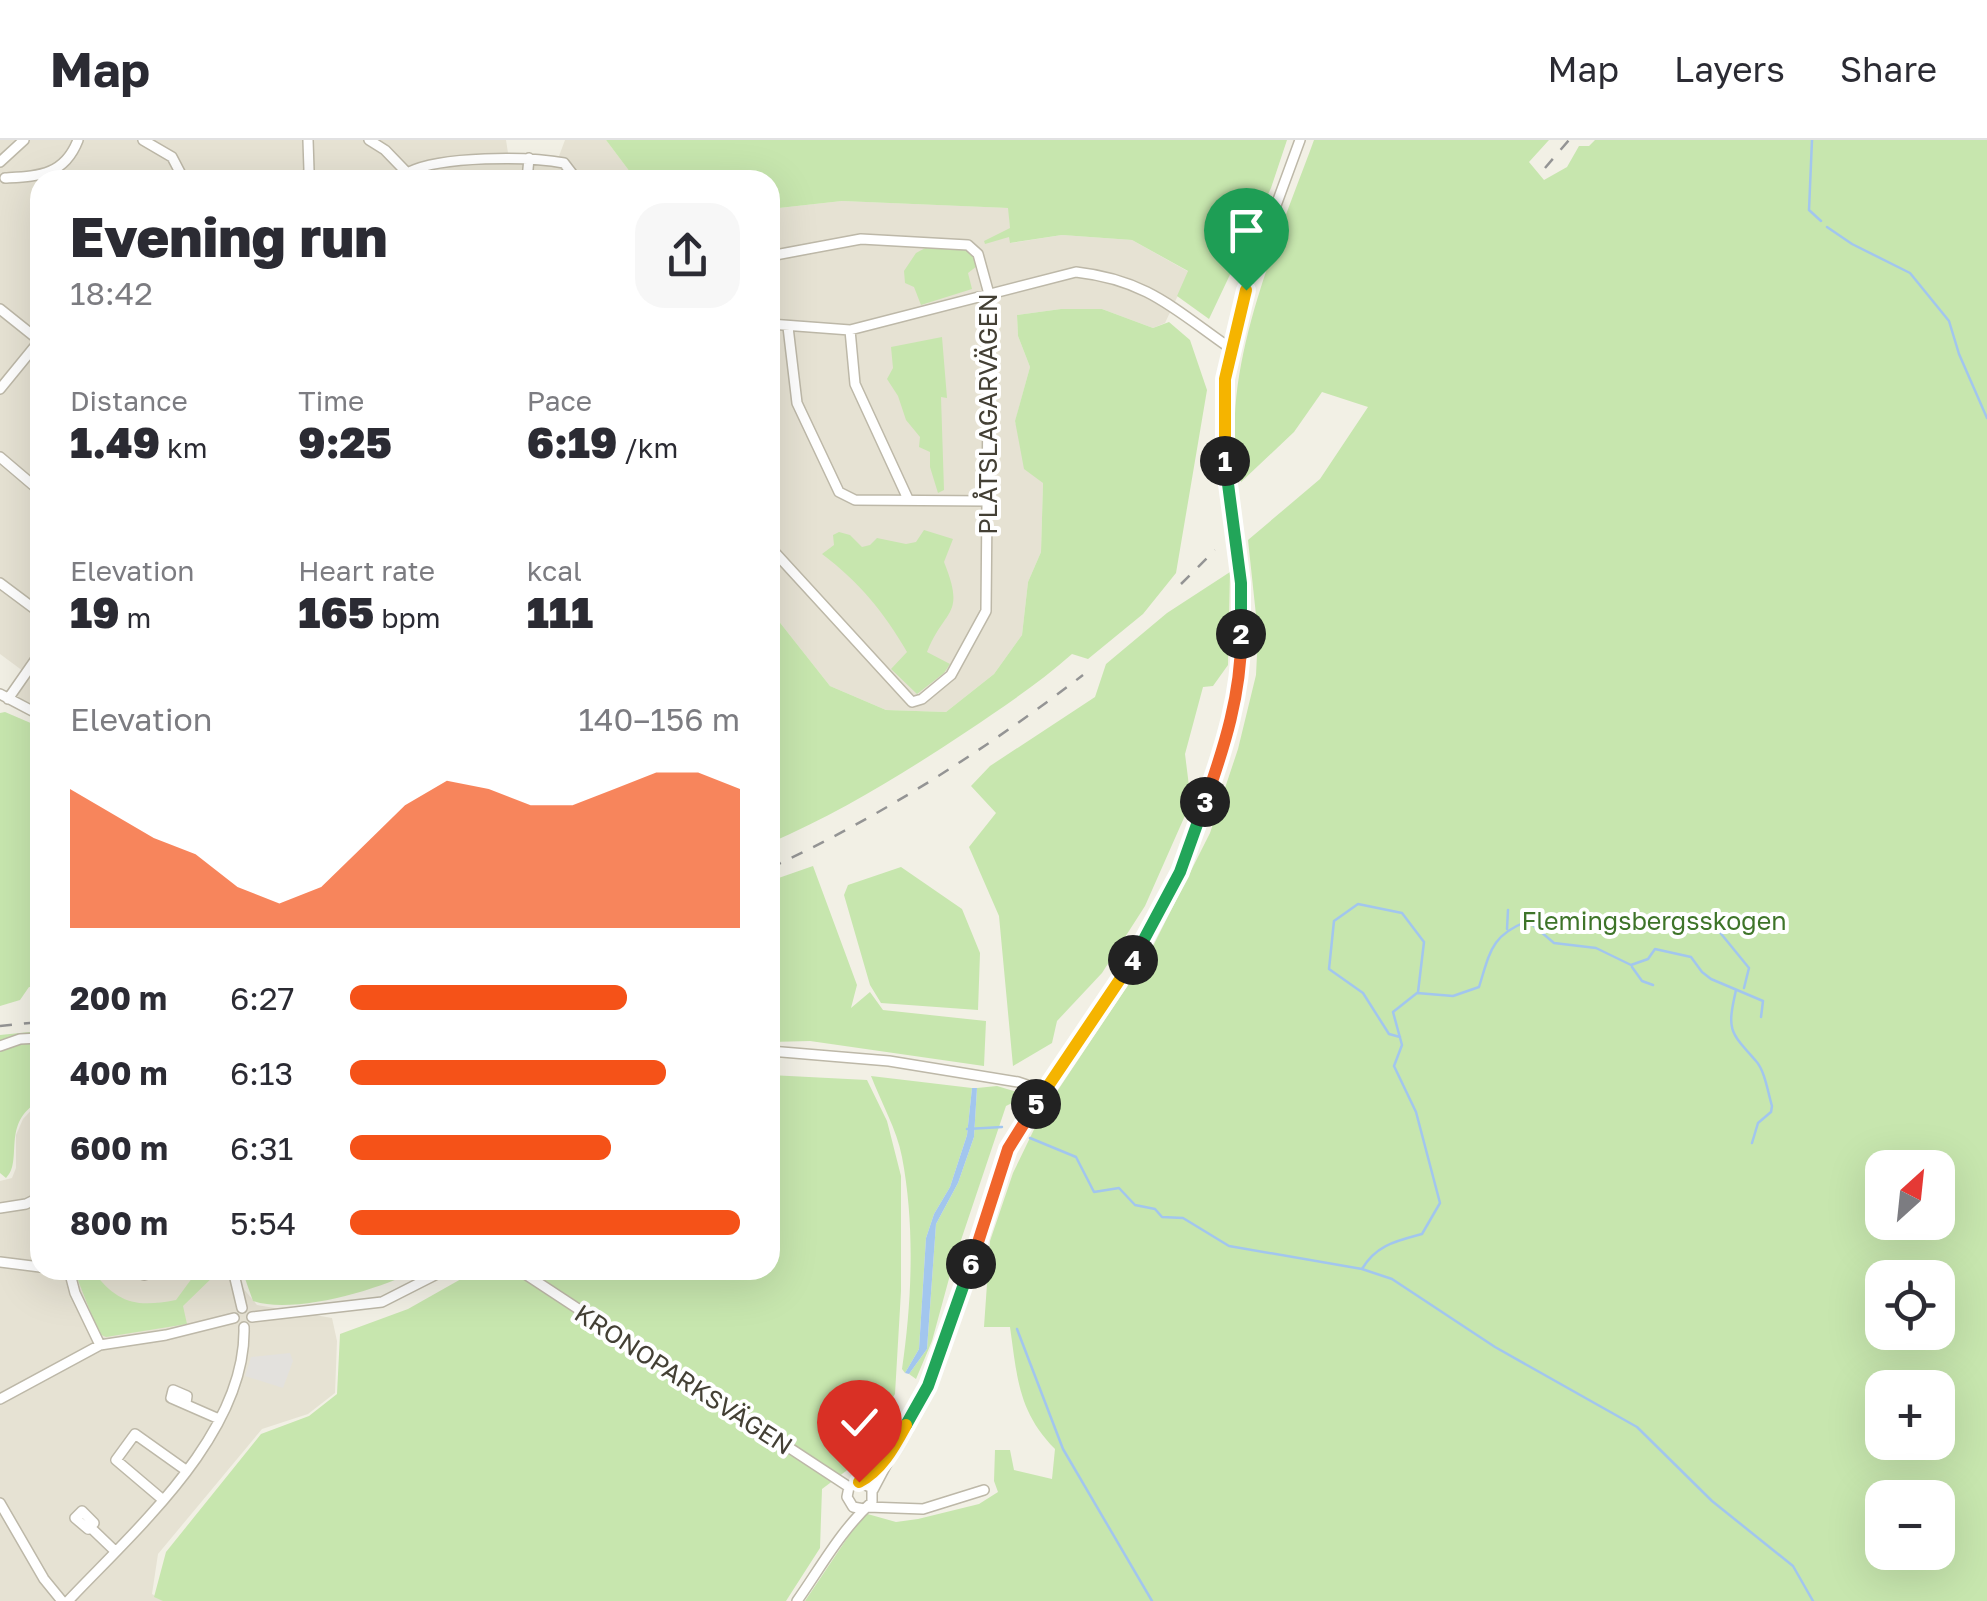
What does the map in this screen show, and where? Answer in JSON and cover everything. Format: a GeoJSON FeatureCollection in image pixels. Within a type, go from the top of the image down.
{"type":"FeatureCollection","features":[{"type":"Feature","properties":{"kind":"street"},"geometry":{"type":"LineString","coordinates":[[0,162],[24,140]]}},
{"type":"Feature","properties":{"kind":"street"},"geometry":{"type":"LineString","coordinates":[[59,170],[78,140]]}},
{"type":"Feature","properties":{"kind":"street"},"geometry":{"type":"LineString","coordinates":[[143,140],[172,157],[179,170]]}},
{"type":"Feature","properties":{"kind":"street"},"geometry":{"type":"LineString","coordinates":[[308,140],[309,170]]}},
{"type":"Feature","properties":{"kind":"street"},"geometry":{"type":"LineString","coordinates":[[369,140],[404,170]]}},
{"type":"Feature","properties":{"kind":"street"},"geometry":{"type":"LineString","coordinates":[[797,1601],[874,1493],[890,1453],[934,1372],[1008,1149],[1133,960],[1180,872],[1223,751],[1242,663],[1241,583],[1226,486],[1223,432],[1230,348],[1246,290],[1300,140]]}},
{"type":"Feature","properties":{"kind":"street"},"geometry":{"type":"LineString","coordinates":[[528,170],[529,158]]}},
{"type":"Feature","properties":{"kind":"street"},"geometry":{"type":"LineString","coordinates":[[422,170],[432,164],[529,158],[564,162],[570,170]]}},
{"type":"Feature","properties":{"kind":"street"},"geometry":{"type":"LineString","coordinates":[[5,178],[30,177]]}},
{"type":"Feature","properties":{"kind":"street","name":"PLÅTSLAGARVÄGEN"},"geometry":{"type":"LineString","coordinates":[[780,254],[856,239],[968,245],[978,254],[990,294],[986,610],[950,675],[916,702],[906,699],[780,559]]}},
{"type":"Feature","properties":{"kind":"street"},"geometry":{"type":"LineString","coordinates":[[780,326],[850,330],[1076,272],[1112,276],[1146,289],[1230,348]]}},
{"type":"Feature","properties":{"kind":"street"},"geometry":{"type":"LineString","coordinates":[[0,309],[30,333]]}},
{"type":"Feature","properties":{"kind":"street"},"geometry":{"type":"LineString","coordinates":[[788,327],[797,403],[838,492],[855,500],[988,501]]}},
{"type":"Feature","properties":{"kind":"street"},"geometry":{"type":"LineString","coordinates":[[850,330],[855,384],[908,500]]}},
{"type":"Feature","properties":{"kind":"street"},"geometry":{"type":"LineString","coordinates":[[0,389],[30,353]]}},
{"type":"Feature","properties":{"kind":"street"},"geometry":{"type":"LineString","coordinates":[[0,457],[30,482]]}},
{"type":"Feature","properties":{"kind":"street"},"geometry":{"type":"LineString","coordinates":[[0,583],[30,606]]}},
{"type":"Feature","properties":{"kind":"street"},"geometry":{"type":"LineString","coordinates":[[30,665],[4,696],[30,710]]}},
{"type":"Feature","properties":{"kind":"street"},"geometry":{"type":"LineString","coordinates":[[0,1046],[30,1040]]}},
{"type":"Feature","properties":{"kind":"street"},"geometry":{"type":"LineString","coordinates":[[780,1051],[890,1062],[1018,1082],[1045,1091]]}},
{"type":"Feature","properties":{"kind":"street"},"geometry":{"type":"LineString","coordinates":[[0,1208],[30,1202]]}},
{"type":"Feature","properties":{"kind":"street"},"geometry":{"type":"LineString","coordinates":[[0,1262],[30,1266]]}},
{"type":"Feature","properties":{"kind":"street"},"geometry":{"type":"LineString","coordinates":[[70,1280],[100,1345]]}},
{"type":"Feature","properties":{"kind":"street"},"geometry":{"type":"LineString","coordinates":[[236,1280],[242,1308]]}},
{"type":"Feature","properties":{"kind":"street"},"geometry":{"type":"LineString","coordinates":[[0,1505],[44,1579],[65,1601],[186,1471],[219,1420],[237,1372],[244,1327],[252,1317],[382,1302],[425,1280]]}},
{"type":"Feature","properties":{"kind":"street","name":"KRONOPARKSVÄGEN"},"geometry":{"type":"LineString","coordinates":[[534,1280],[850,1487]]}},
{"type":"Feature","properties":{"kind":"street"},"geometry":{"type":"LineString","coordinates":[[242,1308],[252,1317]]}},
{"type":"Feature","properties":{"kind":"street"},"geometry":{"type":"LineString","coordinates":[[0,1399],[100,1345],[166,1335],[234,1318],[242,1308]]}},
{"type":"Feature","properties":{"kind":"street"},"geometry":{"type":"LineString","coordinates":[[234,1318],[244,1327]]}},
{"type":"Feature","properties":{"kind":"street"},"geometry":{"type":"LineString","coordinates":[[186,1403],[219,1420]]}},
{"type":"Feature","properties":{"kind":"street"},"geometry":{"type":"LineString","coordinates":[[162,1499],[116,1460],[135,1434],[186,1471]]}},
{"type":"Feature","properties":{"kind":"street"},"geometry":{"type":"LineString","coordinates":[[844,1531],[850,1487],[861,1482],[890,1453]]}},
{"type":"Feature","properties":{"kind":"street"},"geometry":{"type":"LineString","coordinates":[[861,1482],[886,1504],[908,1510]]}},
{"type":"Feature","properties":{"kind":"street"},"geometry":{"type":"LineString","coordinates":[[850,1503],[866,1508],[908,1510],[962,1500],[984,1490]]}},
{"type":"Feature","properties":{"kind":"street"},"geometry":{"type":"LineString","coordinates":[[90,1527],[115,1551]]}},
{"type":"Feature","properties":{"kind":"shaded area"},"geometry":{"type":"Polygon","coordinates":[[[0,140],[506,140],[508,153],[559,156],[565,140],[606,140],[628,170],[30,170],[30,706],[8,694],[23,671],[0,654],[0,140]]]}},
{"type":"Feature","properties":{"kind":"shaded area"},"geometry":{"type":"Polygon","coordinates":[[[842,201],[1009,208],[1011,243],[1062,235],[1132,240],[1189,272],[1165,323],[1153,328],[1102,309],[1017,315],[1018,336],[1030,367],[1015,422],[1043,483],[1041,552],[1028,582],[1022,635],[994,674],[946,712],[886,710],[830,686],[780,623],[780,208],[842,201]]]}},
{"type":"Feature","properties":{"kind":"shaded area"},"geometry":{"type":"Polygon","coordinates":[[[30,1112],[30,1280],[236,1280],[257,1305],[332,1318],[337,1341],[335,1393],[308,1414],[262,1429],[158,1554],[152,1594],[164,1601],[0,1601],[0,1181],[12,1178],[16,1168],[16,1135],[30,1112]]]}},
{"type":"Feature","properties":{"kind":"shaded area"},"geometry":{"type":"Polygon","coordinates":[[[290,1353],[293,1361],[283,1388],[245,1376],[251,1357],[290,1353]]]}},
{"type":"Feature","properties":{"kind":"green space"},"geometry":{"type":"Polygon","coordinates":[[[606,140],[1287,140],[1271,188],[1209,319],[1177,296],[1188,271],[1132,240],[1062,235],[1010,243],[1009,237],[985,244],[984,241],[1010,228],[1008,208],[842,201],[780,208],[780,170],[628,170],[606,140]]]}},
{"type":"Feature","properties":{"kind":"green space","name":"Flemingsbergsskogen"},"geometry":{"type":"Polygon","coordinates":[[[1314,140],[1549,140],[1529,162],[1544,180],[1567,167],[1579,146],[1589,146],[1595,140],[1987,140],[1987,1601],[805,1601],[864,1513],[896,1522],[979,1504],[998,1492],[994,1481],[995,1450],[1010,1450],[1014,1470],[1052,1479],[1055,1449],[1026,1407],[1010,1327],[984,1327],[990,1241],[1013,1173],[1040,1117],[1150,952],[1210,833],[1238,749],[1256,675],[1258,634],[1248,540],[1320,479],[1368,407],[1322,392],[1294,432],[1241,482],[1235,436],[1241,363],[1274,247],[1314,140]]]}},
{"type":"Feature","properties":{"kind":"green space"},"geometry":{"type":"Polygon","coordinates":[[[929,246],[971,250],[977,266],[968,273],[972,289],[921,305],[914,287],[905,283],[904,271],[916,253],[929,246]]]}},
{"type":"Feature","properties":{"kind":"green space"},"geometry":{"type":"Polygon","coordinates":[[[1102,309],[1153,328],[1169,322],[1190,340],[1207,390],[1176,573],[1143,614],[1088,659],[1072,654],[1020,695],[918,763],[846,806],[780,838],[780,623],[830,686],[886,710],[946,712],[994,674],[1022,635],[1028,582],[1041,552],[1043,483],[1024,469],[1015,421],[1030,367],[1018,336],[1017,315],[1102,309]]]}},
{"type":"Feature","properties":{"kind":"green space"},"geometry":{"type":"Polygon","coordinates":[[[942,337],[947,398],[941,397],[944,490],[938,493],[930,452],[919,447],[920,437],[906,420],[887,379],[893,368],[891,347],[942,337]]]}},
{"type":"Feature","properties":{"kind":"green space"},"geometry":{"type":"Polygon","coordinates":[[[924,530],[953,539],[944,562],[953,603],[927,652],[950,664],[917,694],[891,669],[907,652],[889,624],[870,598],[822,554],[834,545],[833,535],[839,532],[850,535],[862,547],[877,538],[906,544],[916,542],[924,530]]]}},
{"type":"Feature","properties":{"kind":"green space"},"geometry":{"type":"Polygon","coordinates":[[[1230,572],[1228,665],[1213,686],[1203,687],[1185,754],[1191,802],[1145,906],[1102,973],[1057,1021],[1052,1043],[1013,1066],[999,916],[969,847],[996,813],[971,786],[990,766],[1095,697],[1106,664],[1167,613],[1230,572]]]}},
{"type":"Feature","properties":{"kind":"green space"},"geometry":{"type":"Polygon","coordinates":[[[0,713],[30,723],[30,987],[20,1000],[0,1006],[0,713]]]}},
{"type":"Feature","properties":{"kind":"green space"},"geometry":{"type":"Polygon","coordinates":[[[813,866],[857,985],[851,1008],[870,992],[883,1010],[986,1021],[984,1066],[810,1041],[780,1042],[780,878],[813,866]]]}},
{"type":"Feature","properties":{"kind":"green space"},"geometry":{"type":"Polygon","coordinates":[[[901,867],[962,909],[980,953],[978,1010],[881,1003],[870,985],[844,895],[848,885],[901,867]]]}},
{"type":"Feature","properties":{"kind":"green space"},"geometry":{"type":"Polygon","coordinates":[[[30,1032],[30,1108],[16,1130],[13,1162],[6,1178],[0,1173],[0,1035],[30,1032]]]}},
{"type":"Feature","properties":{"kind":"green space"},"geometry":{"type":"Polygon","coordinates":[[[780,1076],[867,1080],[887,1121],[901,1176],[901,1291],[895,1394],[850,1468],[822,1489],[820,1548],[786,1601],[163,1601],[154,1597],[166,1552],[261,1434],[309,1416],[337,1394],[340,1334],[408,1309],[459,1280],[780,1280],[780,1076]]]}},
{"type":"Feature","properties":{"kind":"green space"},"geometry":{"type":"Polygon","coordinates":[[[871,1076],[972,1088],[967,1135],[950,1187],[926,1238],[919,1349],[905,1373],[902,1369],[911,1263],[909,1209],[902,1157],[871,1076]]]}},
{"type":"Feature","properties":{"kind":"green space"},"geometry":{"type":"Polygon","coordinates":[[[997,1086],[1017,1092],[1016,1101],[1006,1106],[953,1264],[932,1341],[916,1379],[909,1374],[927,1349],[936,1224],[958,1183],[974,1137],[977,1088],[997,1086]]]}},
{"type":"Feature","properties":{"kind":"green space"},"geometry":{"type":"Polygon","coordinates":[[[78,1280],[101,1280],[119,1296],[149,1303],[176,1300],[191,1280],[210,1280],[183,1306],[187,1324],[106,1337],[99,1334],[78,1280]]]}},
{"type":"Feature","properties":{"kind":"green space"},"geometry":{"type":"Polygon","coordinates":[[[246,1280],[395,1280],[312,1303],[270,1305],[253,1301],[246,1280]]]}},
{"type":"Feature","properties":{"kind":"water"},"geometry":{"type":"Polygon","coordinates":[[[972,1088],[977,1088],[974,1137],[958,1183],[936,1224],[927,1349],[909,1374],[905,1373],[919,1349],[926,1238],[950,1187],[967,1135],[972,1088]]]}},
{"type":"Feature","properties":{"kind":"waterway"},"geometry":{"type":"LineString","coordinates":[[1812,140],[1809,210],[1821,221]]}},
{"type":"Feature","properties":{"kind":"waterway"},"geometry":{"type":"LineString","coordinates":[[1827,227],[1910,273],[1949,321],[1987,418]]}},
{"type":"Feature","properties":{"kind":"waterway"},"geometry":{"type":"LineString","coordinates":[[1400,1037],[1389,1034],[1363,993],[1329,969],[1334,921],[1358,904],[1402,913],[1424,942],[1418,992]]}},
{"type":"Feature","properties":{"kind":"waterway"},"geometry":{"type":"LineString","coordinates":[[1507,929],[1508,910]]}},
{"type":"Feature","properties":{"kind":"waterway"},"geometry":{"type":"LineString","coordinates":[[1709,919],[1749,968],[1744,988]]}},
{"type":"Feature","properties":{"kind":"waterway"},"geometry":{"type":"LineString","coordinates":[[1362,1269],[1380,1249],[1422,1234],[1440,1203],[1416,1112],[1394,1066],[1402,1045],[1393,1012],[1417,993],[1453,996],[1479,987],[1490,954],[1506,932],[1528,921],[1554,943],[1596,948],[1631,965],[1648,959],[1655,949],[1691,957],[1711,979],[1763,1001],[1761,1017]]}},
{"type":"Feature","properties":{"kind":"waterway"},"geometry":{"type":"LineString","coordinates":[[1632,967],[1642,981],[1653,985]]}},
{"type":"Feature","properties":{"kind":"waterway"},"geometry":{"type":"LineString","coordinates":[[1736,990],[1732,1029],[1759,1065],[1772,1106],[1771,1112],[1758,1123],[1752,1143]]}},
{"type":"Feature","properties":{"kind":"waterway"},"geometry":{"type":"LineString","coordinates":[[967,1129],[1002,1127]]}},
{"type":"Feature","properties":{"kind":"waterway"},"geometry":{"type":"LineString","coordinates":[[1030,1138],[1076,1157],[1094,1192],[1119,1188],[1135,1205],[1155,1209],[1162,1217],[1183,1218],[1229,1246],[1362,1269],[1392,1279],[1495,1347],[1637,1427],[1712,1501],[1793,1566],[1813,1601]]}},
{"type":"Feature","properties":{"kind":"waterway"},"geometry":{"type":"LineString","coordinates":[[1017,1329],[1063,1449],[1152,1601]]}},
{"type":"Feature","properties":{"kind":"railway"},"geometry":{"type":"LineString","coordinates":[[1545,168],[1569,140]]}},
{"type":"Feature","properties":{"kind":"railway"},"geometry":{"type":"LineString","coordinates":[[1181,584],[1215,550]]}},
{"type":"Feature","properties":{"kind":"railway"},"geometry":{"type":"LineString","coordinates":[[780,863],[932,780],[1083,675]]}},
{"type":"Feature","properties":{"kind":"railway"},"geometry":{"type":"LineString","coordinates":[[0,1026],[30,1023]]}},
{"type":"Feature","properties":{"kind":"route"},"geometry":{"type":"LineString","coordinates":[[859,1482],[890,1453],[928,1386],[1008,1149],[1133,960],[1180,872],[1223,751],[1242,663],[1241,583],[1226,486],[1225,379],[1246,290]]}}]}
